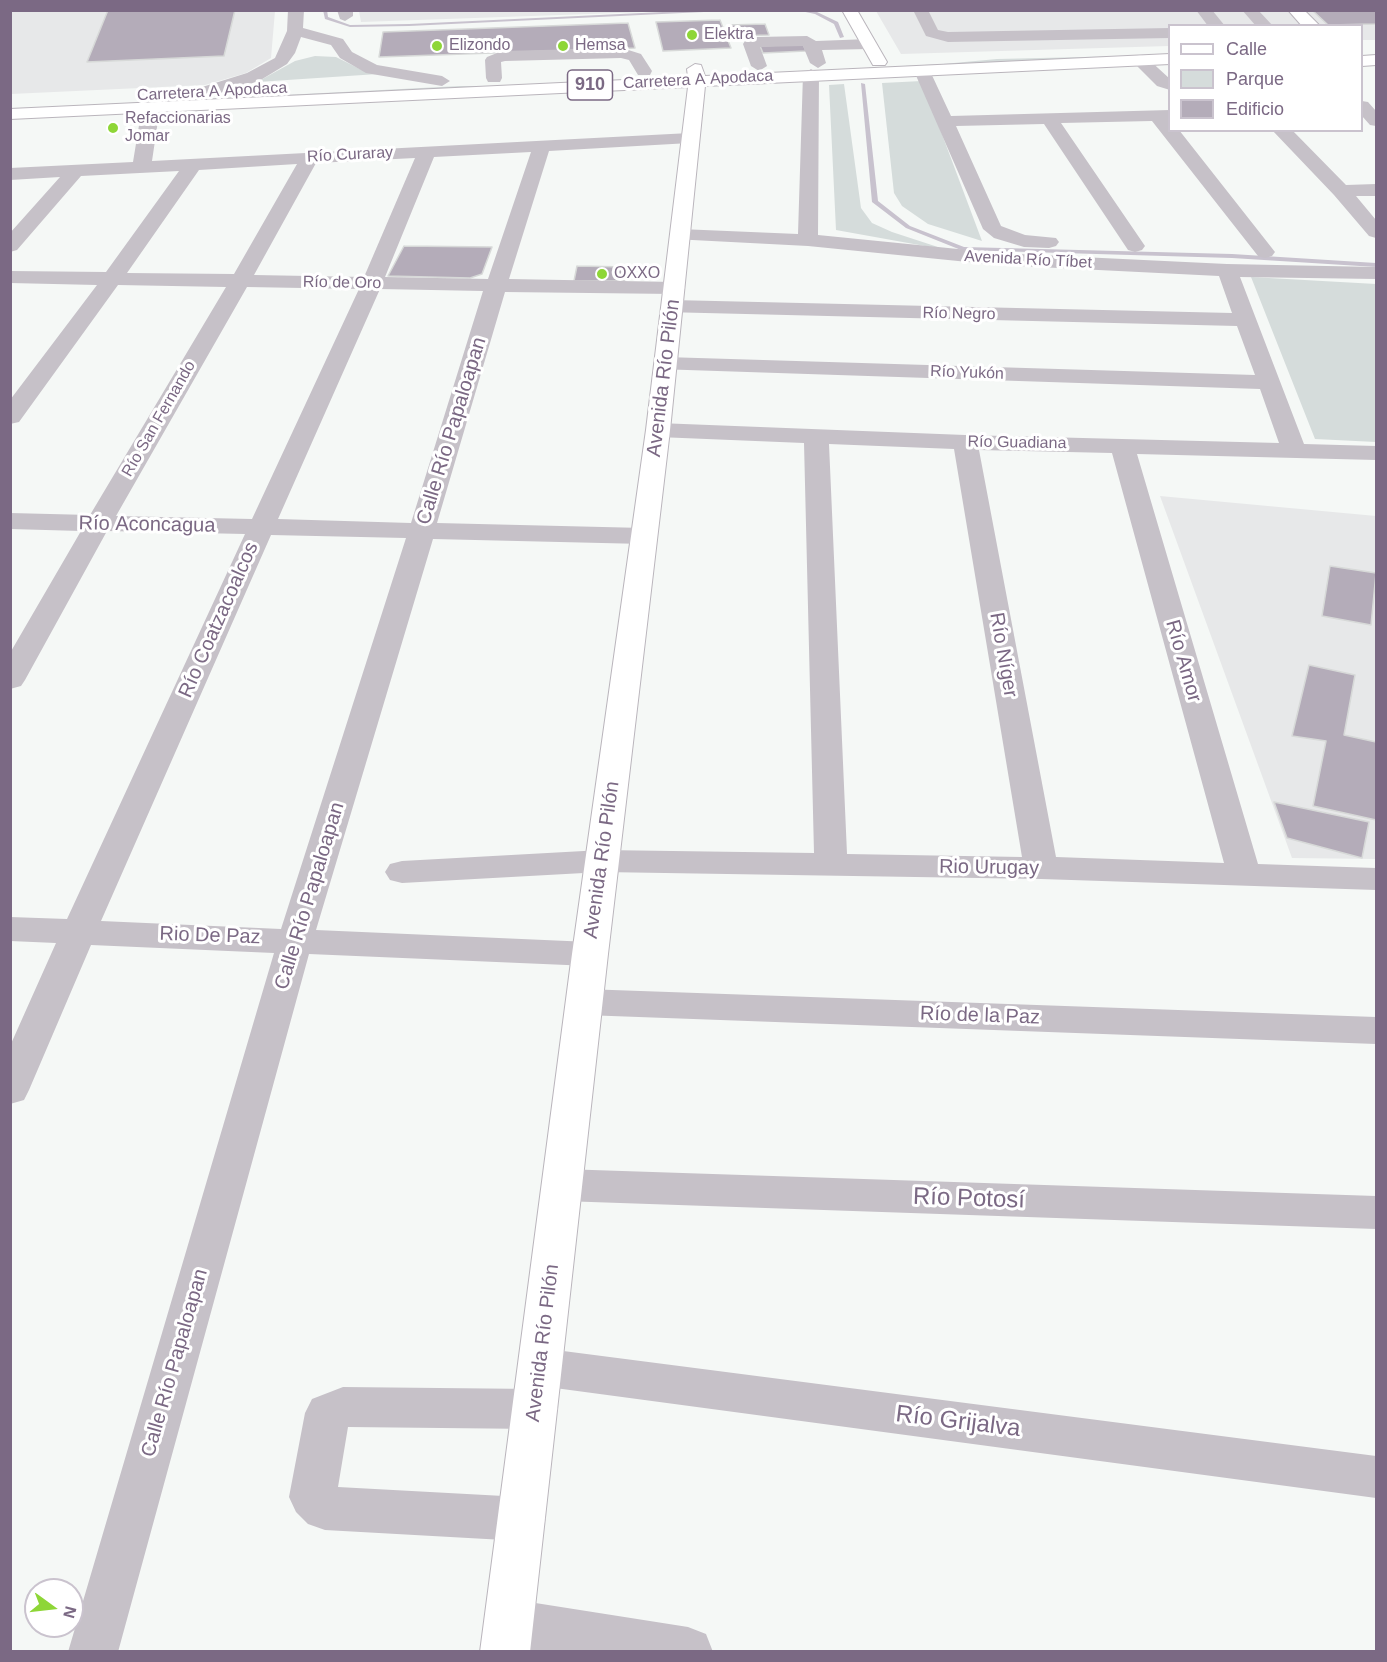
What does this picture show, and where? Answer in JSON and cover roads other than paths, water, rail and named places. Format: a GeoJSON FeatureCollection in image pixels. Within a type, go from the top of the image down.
{"type":"FeatureCollection","features":[{"type":"Feature","properties":{"kind":"main road"},"geometry":{"type":"LineString","coordinates":[[1295,10],[1310,24]]}},
{"type":"Feature","properties":{"kind":"main road"},"geometry":{"type":"LineString","coordinates":[[851,11],[874,53],[894,54]]}},
{"type":"Feature","properties":{"kind":"main road"},"geometry":{"type":"LineString","coordinates":[[949,53],[1005,61],[1041,43],[1167,50]]}},
{"type":"Feature","properties":{"kind":"main road","name":"Carretera A Apodaca"},"geometry":{"type":"LineString","coordinates":[[10,114],[150,110],[696,74],[814,69],[874,53],[1167,50]]}},
{"type":"Feature","properties":{"kind":"main road","name":"Carretera A Apodaca"},"geometry":{"type":"LineString","coordinates":[[10,102],[644,71],[696,74],[759,66],[928,70],[1005,61],[1143,63],[1167,50]]}},
{"type":"Feature","properties":{"kind":"main road"},"geometry":{"type":"LineString","coordinates":[[1143,63],[1168,65]]}},
{"type":"Feature","properties":{"kind":"main road","name":"Avenida Río Pilón"},"geometry":{"type":"LineString","coordinates":[[508,1637],[584,1002],[658,430],[696,74]]}},
{"type":"Feature","properties":{"kind":"main road"},"geometry":{"type":"LineString","coordinates":[[10,119],[150,110]]}},
{"type":"Feature","properties":{"kind":"street"},"geometry":{"type":"LineString","coordinates":[[205,92],[234,84],[269,70],[287,53],[295,31],[296,10]]}},
{"type":"Feature","properties":{"kind":"street"},"geometry":{"type":"LineString","coordinates":[[920,10],[932,33],[958,38],[1041,43],[1107,34],[1168,33]]}},
{"type":"Feature","properties":{"kind":"street"},"geometry":{"type":"LineString","coordinates":[[1203,10],[1215,24]]}},
{"type":"Feature","properties":{"kind":"street"},"geometry":{"type":"LineString","coordinates":[[1249,10],[1263,24]]}},
{"type":"Feature","properties":{"kind":"street"},"geometry":{"type":"LineString","coordinates":[[1092,18],[1107,34],[1167,50]]}},
{"type":"Feature","properties":{"kind":"street"},"geometry":{"type":"LineString","coordinates":[[295,31],[337,42],[346,55],[372,69],[442,81]]}},
{"type":"Feature","properties":{"kind":"street"},"geometry":{"type":"LineString","coordinates":[[759,66],[751,45],[753,43],[803,41],[810,42],[812,46],[814,69],[808,240]]}},
{"type":"Feature","properties":{"kind":"street"},"geometry":{"type":"LineString","coordinates":[[812,46],[874,53]]}},
{"type":"Feature","properties":{"kind":"street"},"geometry":{"type":"LineString","coordinates":[[494,78],[493,60],[502,56],[622,53],[635,57],[644,71]]}},
{"type":"Feature","properties":{"kind":"street"},"geometry":{"type":"LineString","coordinates":[[1143,63],[1168,83]]}},
{"type":"Feature","properties":{"kind":"street"},"geometry":{"type":"LineString","coordinates":[[928,70],[946,121],[993,229],[1000,234],[1024,241],[1159,247]]}},
{"type":"Feature","properties":{"kind":"street"},"geometry":{"type":"LineString","coordinates":[[1367,107],[1377,121]]}},
{"type":"Feature","properties":{"kind":"street"},"geometry":{"type":"LineString","coordinates":[[142,166],[150,110]]}},
{"type":"Feature","properties":{"kind":"street"},"geometry":{"type":"LineString","coordinates":[[946,121],[1163,115]]}},
{"type":"Feature","properties":{"kind":"street"},"geometry":{"type":"LineString","coordinates":[[1049,118],[1135,246]]}},
{"type":"Feature","properties":{"kind":"street"},"geometry":{"type":"LineString","coordinates":[[1176,132],[1265,252]]}},
{"type":"Feature","properties":{"kind":"street"},"geometry":{"type":"LineString","coordinates":[[1283,132],[1341,191],[1377,232]]}},
{"type":"Feature","properties":{"kind":"street","name":"Río Curaray"},"geometry":{"type":"LineString","coordinates":[[10,174],[690,138]]}},
{"type":"Feature","properties":{"kind":"street","name":"Calle Río Papaloapan"},"geometry":{"type":"LineString","coordinates":[[93,1652],[295,940],[496,285],[542,145]]}},
{"type":"Feature","properties":{"kind":"street","name":"Río Coatzacoalcos"},"geometry":{"type":"LineString","coordinates":[[10,1090],[79,931],[372,283],[427,151]]}},
{"type":"Feature","properties":{"kind":"street","name":"Río San Fernando"},"geometry":{"type":"LineString","coordinates":[[10,680],[310,158]]}},
{"type":"Feature","properties":{"kind":"street"},"geometry":{"type":"LineString","coordinates":[[10,417],[193,164]]}},
{"type":"Feature","properties":{"kind":"street"},"geometry":{"type":"LineString","coordinates":[[10,246],[76,171]]}},
{"type":"Feature","properties":{"kind":"street"},"geometry":{"type":"LineString","coordinates":[[1341,191],[1377,190]]}},
{"type":"Feature","properties":{"kind":"street","name":"Avenida Río Tíbet"},"geometry":{"type":"LineString","coordinates":[[680,235],[808,240],[966,257],[1228,260],[1377,273]]}},
{"type":"Feature","properties":{"kind":"street"},"geometry":{"type":"LineString","coordinates":[[1294,449],[1245,320],[1228,260],[1265,252],[1377,255]]}},
{"type":"Feature","properties":{"kind":"street","name":"Río de Oro"},"geometry":{"type":"LineString","coordinates":[[10,277],[496,285],[673,297]]}},
{"type":"Feature","properties":{"kind":"street","name":"Río Negro"},"geometry":{"type":"LineString","coordinates":[[673,297],[1245,320]]}},
{"type":"Feature","properties":{"kind":"street","name":"Río Yukón"},"geometry":{"type":"LineString","coordinates":[[665,364],[1269,382]]}},
{"type":"Feature","properties":{"kind":"street","name":"Río Guadiana"},"geometry":{"type":"LineString","coordinates":[[658,430],[965,442],[1377,453]]}},
{"type":"Feature","properties":{"kind":"street"},"geometry":{"type":"LineString","coordinates":[[816,437],[831,865]]}},
{"type":"Feature","properties":{"kind":"street","name":"Río Níger"},"geometry":{"type":"LineString","coordinates":[[965,442],[1041,868]]}},
{"type":"Feature","properties":{"kind":"street","name":"Río Amor"},"geometry":{"type":"LineString","coordinates":[[1122,445],[1245,876]]}},
{"type":"Feature","properties":{"kind":"street","name":"Río Aconcagua"},"geometry":{"type":"LineString","coordinates":[[10,521],[644,536]]}},
{"type":"Feature","properties":{"kind":"street","name":"Rio Urugay"},"geometry":{"type":"LineString","coordinates":[[402,872],[602,861],[1041,868],[1377,879]]}},
{"type":"Feature","properties":{"kind":"street","name":"Rio De Paz"},"geometry":{"type":"LineString","coordinates":[[10,929],[590,954]]}},
{"type":"Feature","properties":{"kind":"street","name":"Río de la Paz"},"geometry":{"type":"LineString","coordinates":[[584,1002],[1377,1030]]}},
{"type":"Feature","properties":{"kind":"street","name":"Río Potosí"},"geometry":{"type":"LineString","coordinates":[[562,1185],[1377,1213]]}},
{"type":"Feature","properties":{"kind":"street","name":"Río Grijalva"},"geometry":{"type":"LineString","coordinates":[[522,1519],[325,1508],[313,1497],[328,1413],[343,1407],[538,1388],[1377,1477]]}},
{"type":"Feature","properties":{"kind":"street"},"geometry":{"type":"LineString","coordinates":[[508,1637],[688,1652]]}},
{"type":"Feature","properties":{"kind":"waterway"},"geometry":{"type":"LineString","coordinates":[[325,10],[326,18],[350,26],[744,10]]}},
{"type":"Feature","properties":{"kind":"waterway"},"geometry":{"type":"LineString","coordinates":[[798,10],[816,13],[836,23],[842,37]]}},
{"type":"Feature","properties":{"kind":"waterway"},"geometry":{"type":"LineString","coordinates":[[863,84],[875,202],[908,227],[963,249],[1232,256],[1376,265]]}},
{"type":"Feature","properties":{"kind":"place","name":"Elektra"},"geometry":{"type":"Point","coordinates":[692,35]}},
{"type":"Feature","properties":{"kind":"place","name":"Elizondo"},"geometry":{"type":"Point","coordinates":[437,46]}},
{"type":"Feature","properties":{"kind":"place","name":"Hemsa"},"geometry":{"type":"Point","coordinates":[563,46]}},
{"type":"Feature","properties":{"kind":"place","name":"Refaccionarias Jomar"},"geometry":{"type":"Point","coordinates":[113,128]}},
{"type":"Feature","properties":{"kind":"place","name":"OXXO"},"geometry":{"type":"Point","coordinates":[602,274]}}]}
